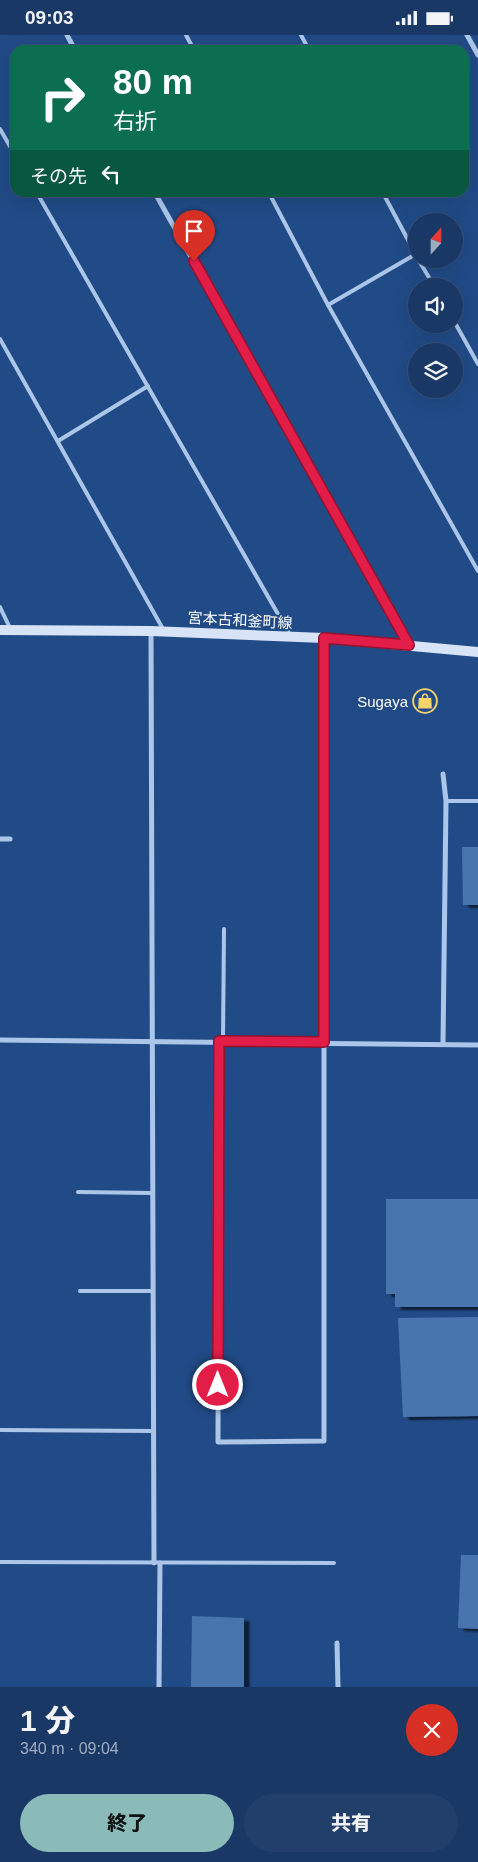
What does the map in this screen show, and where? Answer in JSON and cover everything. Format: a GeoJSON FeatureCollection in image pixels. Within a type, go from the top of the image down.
{"type":"FeatureCollection","features":[{"type":"Feature","properties":{"kind":"street"},"geometry":{"type":"LineString","coordinates":[[468,35],[478,55]]}},
{"type":"Feature","properties":{"kind":"street"},"geometry":{"type":"LineString","coordinates":[[158,197],[409,645]]}},
{"type":"Feature","properties":{"kind":"street","name":"宮本古和釜町線"},"geometry":{"type":"LineString","coordinates":[[0,630],[152,631],[324,638],[478,652]]}},
{"type":"Feature","properties":{"kind":"street"},"geometry":{"type":"LineString","coordinates":[[152,631],[151,1041],[153,1431],[159,1687]]}},
{"type":"Feature","properties":{"kind":"street"},"geometry":{"type":"LineString","coordinates":[[221,1041],[218,1442],[324,1441],[324,638]]}},
{"type":"Feature","properties":{"kind":"street"},"geometry":{"type":"LineString","coordinates":[[443,1043],[446,801],[444,774]]}},
{"type":"Feature","properties":{"kind":"street"},"geometry":{"type":"LineString","coordinates":[[0,839],[10,839]]}},
{"type":"Feature","properties":{"kind":"street"},"geometry":{"type":"LineString","coordinates":[[0,1040],[443,1043],[478,1045]]}},
{"type":"Feature","properties":{"kind":"street"},"geometry":{"type":"LineString","coordinates":[[337,1643],[338,1687]]}},
{"type":"Feature","properties":{"kind":"lane"},"geometry":{"type":"LineString","coordinates":[[0,129],[10,146]]}},
{"type":"Feature","properties":{"kind":"lane"},"geometry":{"type":"LineString","coordinates":[[39,197],[292,638]]}},
{"type":"Feature","properties":{"kind":"lane"},"geometry":{"type":"LineString","coordinates":[[271,197],[328,305],[478,571]]}},
{"type":"Feature","properties":{"kind":"lane"},"geometry":{"type":"LineString","coordinates":[[385,197],[408,240]]}},
{"type":"Feature","properties":{"kind":"lane"},"geometry":{"type":"LineString","coordinates":[[328,305],[408,260]]}},
{"type":"Feature","properties":{"kind":"lane"},"geometry":{"type":"LineString","coordinates":[[461,333],[478,364]]}},
{"type":"Feature","properties":{"kind":"lane"},"geometry":{"type":"LineString","coordinates":[[0,339],[164,632]]}},
{"type":"Feature","properties":{"kind":"lane"},"geometry":{"type":"LineString","coordinates":[[58,441],[148,387]]}},
{"type":"Feature","properties":{"kind":"lane"},"geometry":{"type":"LineString","coordinates":[[0,607],[12,630]]}},
{"type":"Feature","properties":{"kind":"lane"},"geometry":{"type":"LineString","coordinates":[[446,801],[478,801]]}},
{"type":"Feature","properties":{"kind":"lane"},"geometry":{"type":"LineString","coordinates":[[221,1041],[224,929]]}},
{"type":"Feature","properties":{"kind":"lane"},"geometry":{"type":"LineString","coordinates":[[78,1193],[152,1193]]}},
{"type":"Feature","properties":{"kind":"lane"},"geometry":{"type":"LineString","coordinates":[[80,1291],[153,1291]]}},
{"type":"Feature","properties":{"kind":"lane"},"geometry":{"type":"LineString","coordinates":[[0,1430],[153,1431]]}},
{"type":"Feature","properties":{"kind":"lane"},"geometry":{"type":"LineString","coordinates":[[0,1562],[334,1563]]}},
{"type":"Feature","properties":{"kind":"building"},"geometry":{"type":"Polygon","coordinates":[[[462,847],[478,847],[478,905],[463,905],[462,847]]]}},
{"type":"Feature","properties":{"kind":"building"},"geometry":{"type":"Polygon","coordinates":[[[386,1199],[478,1199],[478,1307],[395,1307],[395,1294],[386,1294],[386,1199]]]}},
{"type":"Feature","properties":{"kind":"building"},"geometry":{"type":"Polygon","coordinates":[[[478,1317],[478,1416],[403,1417],[398,1318],[478,1317]]]}},
{"type":"Feature","properties":{"kind":"building"},"geometry":{"type":"Polygon","coordinates":[[[461,1555],[478,1555],[478,1629],[458,1628],[461,1555]]]}},
{"type":"Feature","properties":{"kind":"building"},"geometry":{"type":"Polygon","coordinates":[[[192,1616],[244,1618],[244,1687],[191,1687],[192,1616]]]}},
{"type":"Feature","properties":{"kind":"place","name":"Sugaya"},"geometry":{"type":"Point","coordinates":[425,701]}},
{"type":"Feature","properties":{"kind":"route"},"geometry":{"type":"LineString","coordinates":[[194,261],[409,645],[324,638],[324,1042],[219,1041],[218,1385]]}}]}
